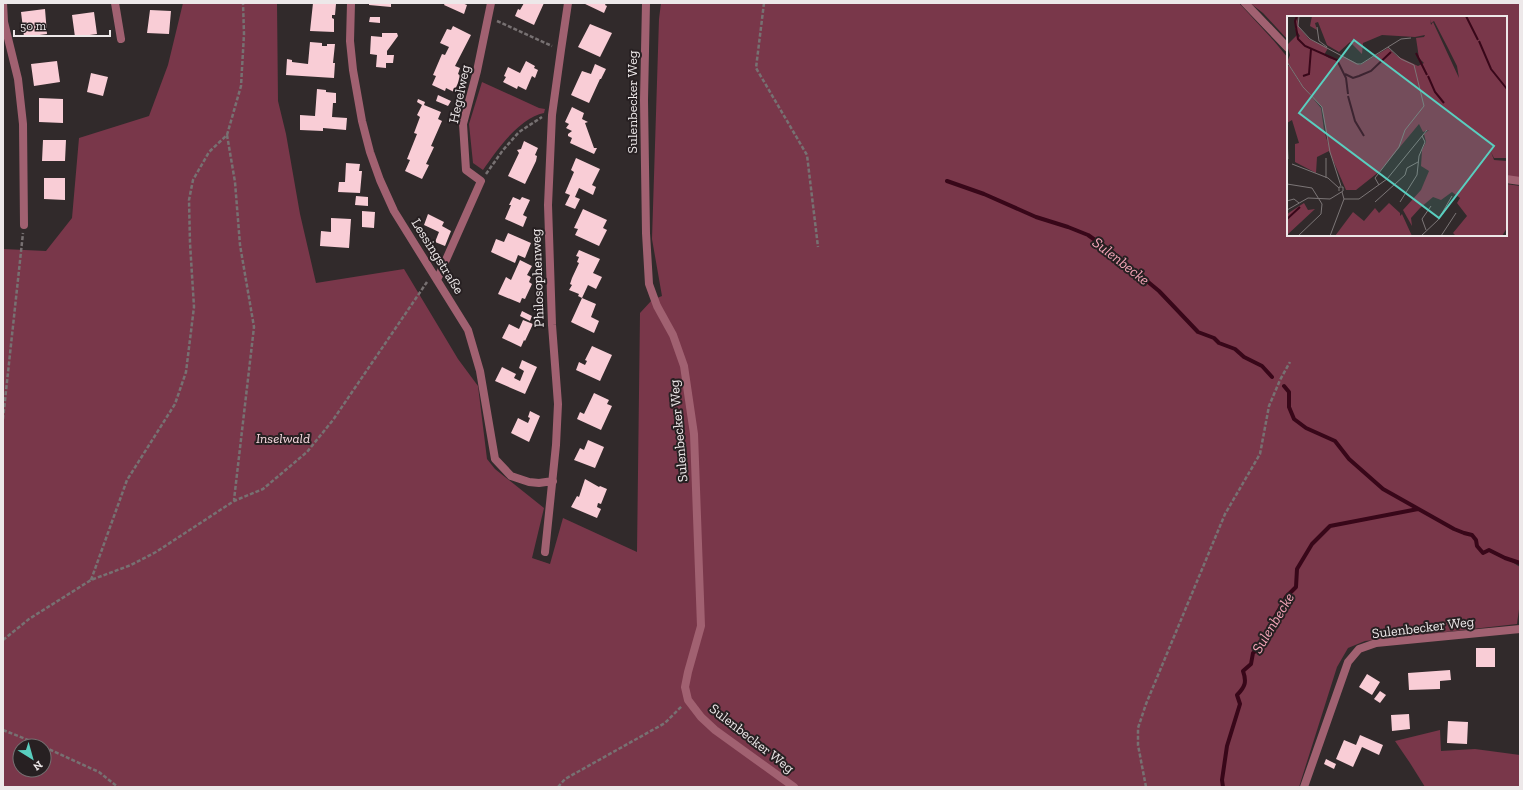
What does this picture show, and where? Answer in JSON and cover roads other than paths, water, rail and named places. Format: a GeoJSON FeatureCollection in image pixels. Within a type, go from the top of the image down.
{"type":"FeatureCollection","features":[{"type":"Feature","properties":{"kind":"street"},"geometry":{"type":"LineString","coordinates":[[3,3],[4,22],[18,79],[23,124],[24,225]]}},
{"type":"Feature","properties":{"kind":"street"},"geometry":{"type":"LineString","coordinates":[[115,3],[121,39]]}},
{"type":"Feature","properties":{"kind":"street","name":"Lessingstraße"},"geometry":{"type":"LineString","coordinates":[[351,3],[350,41],[353,70],[362,121],[370,152],[380,180],[394,211],[468,330],[480,371],[495,459],[511,476],[529,482],[539,483],[553,481]]}},
{"type":"Feature","properties":{"kind":"street","name":"Hegelweg"},"geometry":{"type":"LineString","coordinates":[[437,280],[481,181],[466,170],[463,124],[477,71],[491,3]]}},
{"type":"Feature","properties":{"kind":"street","name":"Philosophenweg"},"geometry":{"type":"LineString","coordinates":[[545,552],[553,481],[558,404],[552,325],[548,205],[552,115],[560,50],[568,3]]}},
{"type":"Feature","properties":{"kind":"street","name":"Sulenbecker Weg"},"geometry":{"type":"LineString","coordinates":[[646,3],[644,100],[646,233],[649,284],[657,306],[673,335],[684,366],[694,434],[701,626],[685,687],[688,700],[715,730],[794,787]]}},
{"type":"Feature","properties":{"kind":"street"},"geometry":{"type":"LineString","coordinates":[[1245,3],[1287,47]]}},
{"type":"Feature","properties":{"kind":"street"},"geometry":{"type":"LineString","coordinates":[[1507,179],[1520,181]]}},
{"type":"Feature","properties":{"kind":"street","name":"Sulenbecker Weg"},"geometry":{"type":"LineString","coordinates":[[1304,787],[1348,662],[1359,649],[1376,643],[1520,629]]}},
{"type":"Feature","properties":{"kind":"waterway","name":"Sulenbecke"},"geometry":{"type":"LineString","coordinates":[[947,181],[984,194],[1036,217],[1088,235],[1112,252],[1159,291],[1198,332],[1214,338],[1219,343],[1235,349],[1244,357],[1262,366],[1272,377]]}},
{"type":"Feature","properties":{"kind":"waterway","name":"Sulenbecke"},"geometry":{"type":"LineString","coordinates":[[1284,386],[1289,392],[1289,407],[1294,419],[1306,428],[1335,441],[1349,459],[1383,489],[1454,529],[1472,535],[1476,540],[1477,546],[1483,553],[1489,550],[1520,563]]}},
{"type":"Feature","properties":{"kind":"waterway","name":"Sulenbecke"},"geometry":{"type":"LineString","coordinates":[[1223,787],[1222,780],[1227,746],[1240,704],[1237,695],[1244,684],[1245,678],[1243,671],[1251,664],[1253,653],[1257,650],[1286,597],[1296,587],[1297,569],[1312,544],[1330,526],[1418,509]]}},
{"type":"Feature","properties":{"kind":"park label","name":"Inselwald"},"geometry":{"type":"Point","coordinates":[283,438]}}]}
